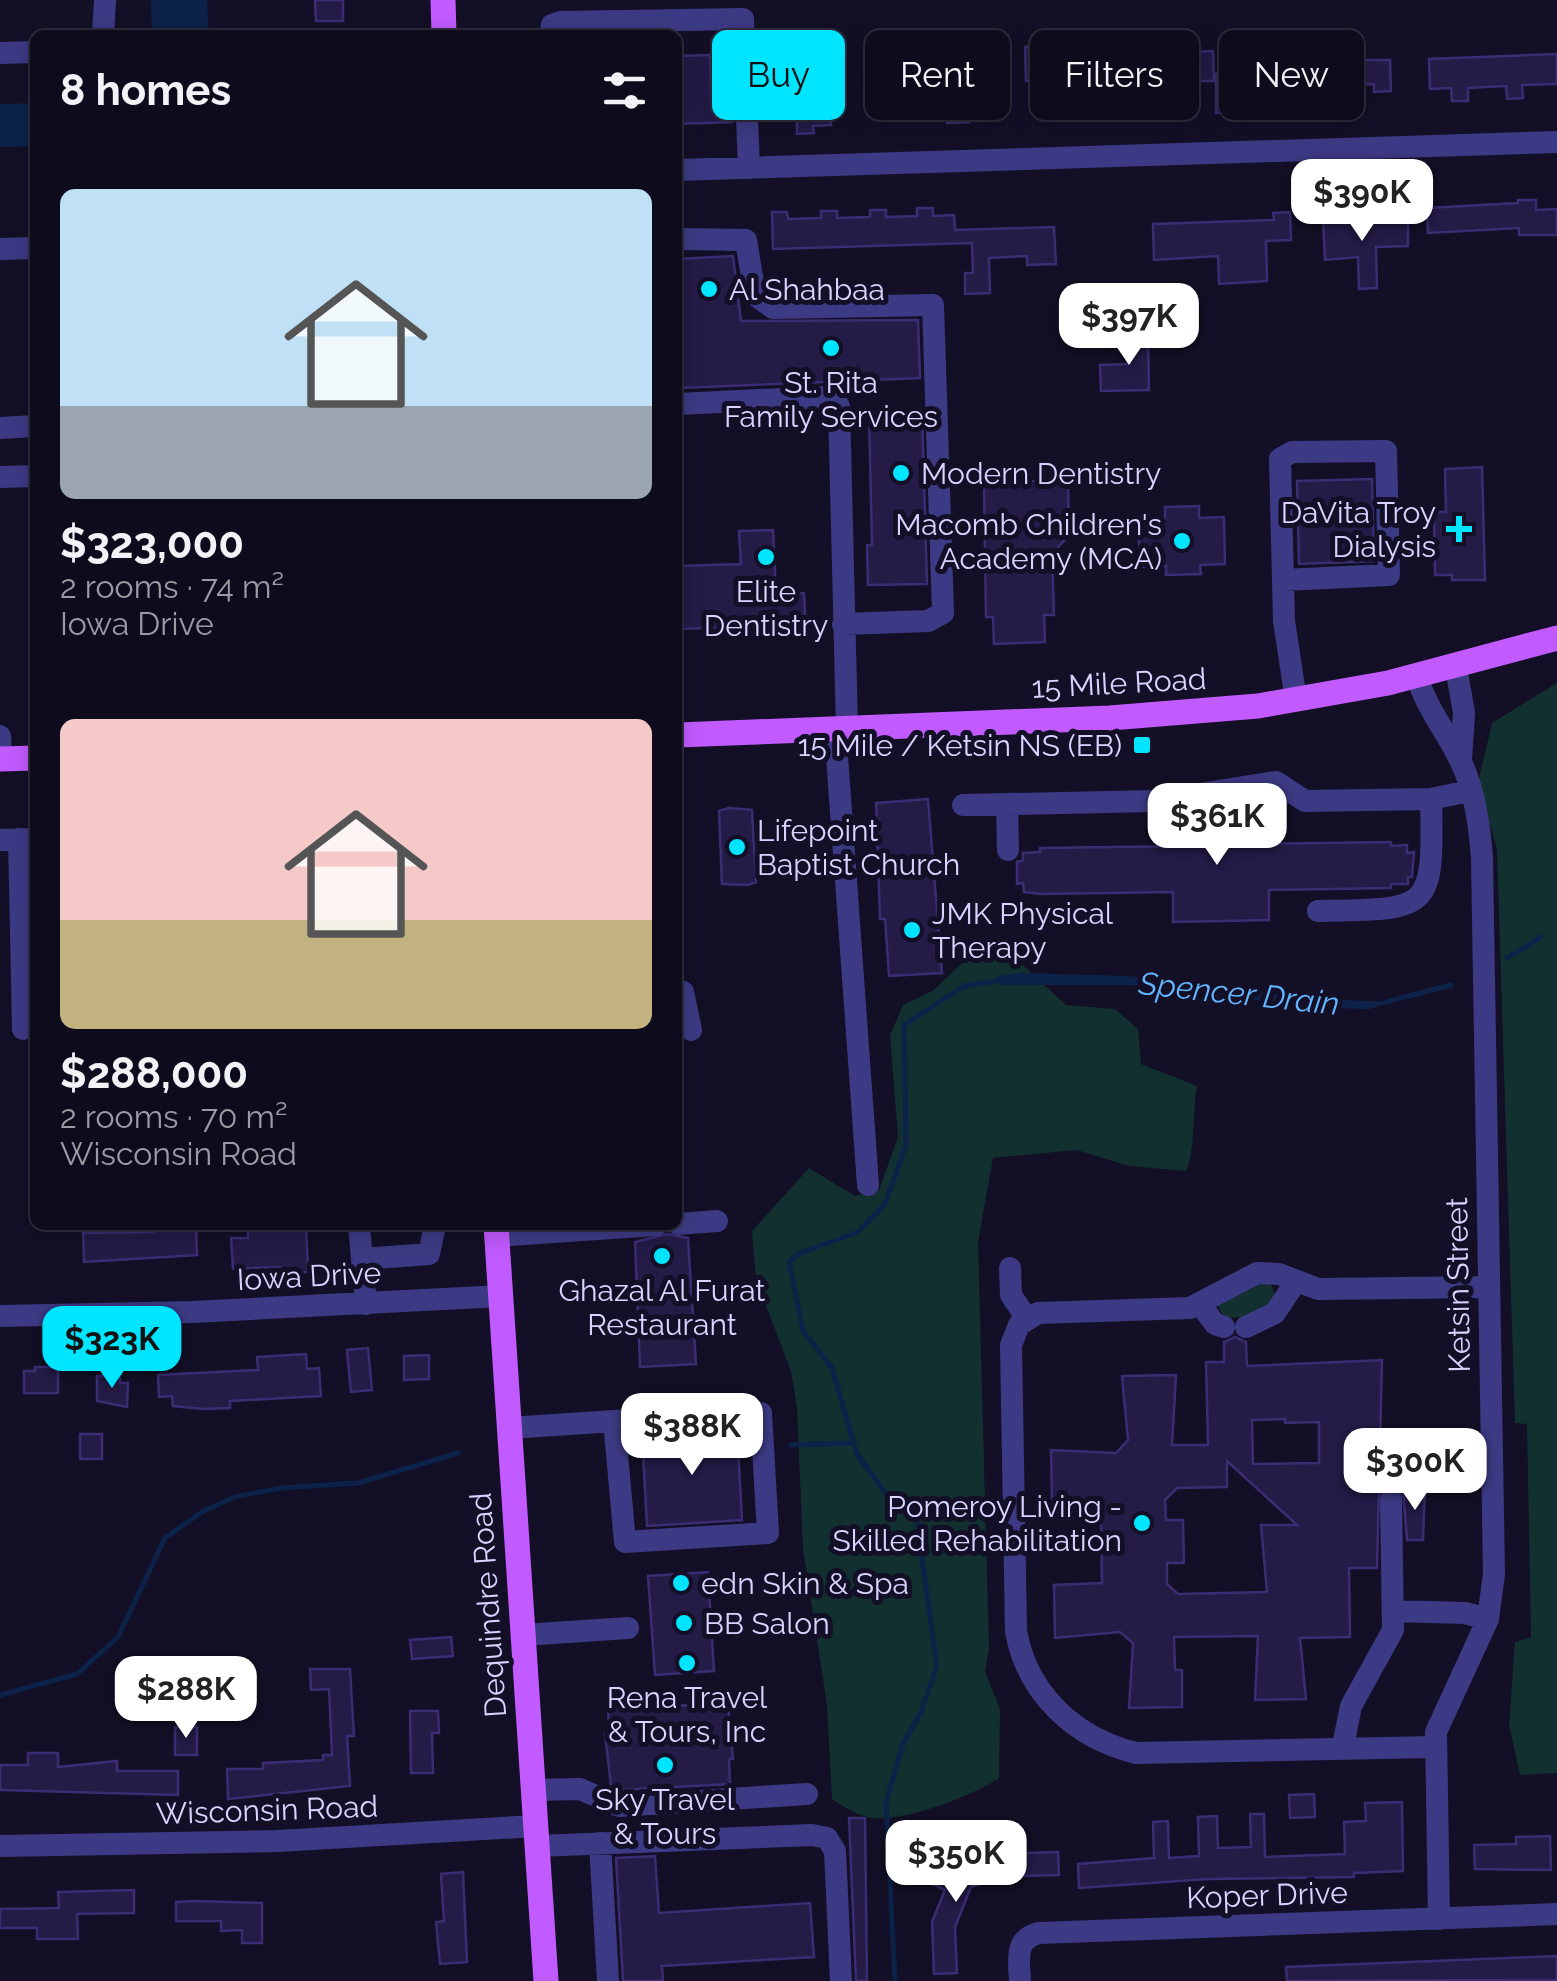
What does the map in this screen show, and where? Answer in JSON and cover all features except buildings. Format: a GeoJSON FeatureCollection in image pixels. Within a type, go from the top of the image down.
{"type":"FeatureCollection","features":[{"type":"Feature","properties":{"kind":"main road"},"geometry":{"type":"LineString","coordinates":[[443,0],[444,30]]}},
{"type":"Feature","properties":{"kind":"main road","name":"15 Mile Road"},"geometry":{"type":"LineString","coordinates":[[682,734],[1177,714],[1296,700],[1417,676],[1557,638]]}},
{"type":"Feature","properties":{"kind":"main road"},"geometry":{"type":"LineString","coordinates":[[1,760],[30,758]]}},
{"type":"Feature","properties":{"kind":"main road","name":"Dequindre Road"},"geometry":{"type":"LineString","coordinates":[[496,1230],[546,1981]]}},
{"type":"Feature","properties":{"kind":"street"},"geometry":{"type":"LineString","coordinates":[[103,30],[105,0]]}},
{"type":"Feature","properties":{"kind":"street"},"geometry":{"type":"LineString","coordinates":[[551,30],[552,25],[561,22],[743,19],[749,168]]}},
{"type":"Feature","properties":{"kind":"street"},"geometry":{"type":"LineString","coordinates":[[0,53],[30,52]]}},
{"type":"Feature","properties":{"kind":"street"},"geometry":{"type":"LineString","coordinates":[[682,170],[1557,142]]}},
{"type":"Feature","properties":{"kind":"street"},"geometry":{"type":"LineString","coordinates":[[682,239],[746,240],[755,295],[773,308],[933,304],[943,613],[928,621],[843,624]]}},
{"type":"Feature","properties":{"kind":"street"},"geometry":{"type":"LineString","coordinates":[[0,250],[30,248]]}},
{"type":"Feature","properties":{"kind":"street"},"geometry":{"type":"LineString","coordinates":[[682,404],[824,397],[836,402],[843,624],[841,729],[868,1185]]}},
{"type":"Feature","properties":{"kind":"street"},"geometry":{"type":"LineString","coordinates":[[0,428],[30,426]]}},
{"type":"Feature","properties":{"kind":"street"},"geometry":{"type":"LineString","coordinates":[[1283,580],[1389,575],[1386,452],[1282,454],[1283,580],[1284,621],[1296,700]]}},
{"type":"Feature","properties":{"kind":"street"},"geometry":{"type":"LineString","coordinates":[[0,477],[30,476]]}},
{"type":"Feature","properties":{"kind":"street","name":"Ketsin Street"},"geometry":{"type":"LineString","coordinates":[[1456,666],[1464,713],[1460,760]]}},
{"type":"Feature","properties":{"kind":"street","name":"Ketsin Street"},"geometry":{"type":"LineString","coordinates":[[1417,676],[1435,720],[1460,760],[1482,859],[1494,1558],[1488,1619],[1441,1715],[1434,1747],[1439,1919]]}},
{"type":"Feature","properties":{"kind":"street"},"geometry":{"type":"LineString","coordinates":[[0,736],[1,760]]}},
{"type":"Feature","properties":{"kind":"street"},"geometry":{"type":"LineString","coordinates":[[963,805],[1154,801],[1276,782],[1302,801],[1430,799],[1468,791]]}},
{"type":"Feature","properties":{"kind":"street"},"geometry":{"type":"LineString","coordinates":[[1318,911],[1391,910],[1420,895],[1433,868],[1430,799]]}},
{"type":"Feature","properties":{"kind":"street"},"geometry":{"type":"LineString","coordinates":[[1007,804],[1008,850]]}},
{"type":"Feature","properties":{"kind":"street"},"geometry":{"type":"LineString","coordinates":[[18,839],[19,1029]]}},
{"type":"Feature","properties":{"kind":"street"},"geometry":{"type":"LineString","coordinates":[[682,992],[690,1030]]}},
{"type":"Feature","properties":{"kind":"street"},"geometry":{"type":"LineString","coordinates":[[682,1224],[718,1221]]}},
{"type":"Feature","properties":{"kind":"street"},"geometry":{"type":"LineString","coordinates":[[359,1230],[366,1304]]}},
{"type":"Feature","properties":{"kind":"street"},"geometry":{"type":"LineString","coordinates":[[362,1259],[430,1254],[434,1230]]}},
{"type":"Feature","properties":{"kind":"street"},"geometry":{"type":"LineString","coordinates":[[1010,1268],[1011,1295],[1027,1319]]}},
{"type":"Feature","properties":{"kind":"street"},"geometry":{"type":"LineString","coordinates":[[1434,1747],[1136,1753],[1078,1729],[1040,1691],[1016,1631],[1011,1345],[1027,1319],[1062,1310],[1200,1304],[1240,1278],[1256,1274],[1279,1274],[1318,1290],[1488,1287]]}},
{"type":"Feature","properties":{"kind":"street"},"geometry":{"type":"LineString","coordinates":[[1200,1304],[1215,1324],[1235,1327],[1275,1313],[1294,1282]]}},
{"type":"Feature","properties":{"kind":"street","name":"Iowa Drive"},"geometry":{"type":"LineString","coordinates":[[0,1316],[501,1296]]}},
{"type":"Feature","properties":{"kind":"street"},"geometry":{"type":"LineString","coordinates":[[509,1428],[614,1421],[761,1413],[768,1533],[625,1542],[614,1421]]}},
{"type":"Feature","properties":{"kind":"street"},"geometry":{"type":"LineString","coordinates":[[1343,1746],[1350,1706],[1390,1639],[1394,1612],[1391,1498]]}},
{"type":"Feature","properties":{"kind":"street"},"geometry":{"type":"LineString","coordinates":[[1394,1612],[1465,1613],[1488,1619]]}},
{"type":"Feature","properties":{"kind":"street"},"geometry":{"type":"LineString","coordinates":[[522,1635],[628,1628]]}},
{"type":"Feature","properties":{"kind":"street"},"geometry":{"type":"LineString","coordinates":[[533,1790],[580,1789],[619,1806],[807,1794]]}},
{"type":"Feature","properties":{"kind":"street","name":"Wisconsin Road"},"geometry":{"type":"LineString","coordinates":[[0,1846],[536,1836],[600,1843],[812,1835],[828,1838],[835,1851],[840,1981]]}},
{"type":"Feature","properties":{"kind":"street"},"geometry":{"type":"LineString","coordinates":[[600,1843],[608,1981]]}},
{"type":"Feature","properties":{"kind":"street","name":"Koper Drive"},"geometry":{"type":"LineString","coordinates":[[1020,1981],[1020,1948],[1030,1935],[1039,1933],[1557,1914]]}},
{"type":"Feature","properties":{"kind":"green space"},"geometry":{"type":"Polygon","coordinates":[[[1557,683],[1557,1773],[1520,1775],[1509,1725],[1515,1642],[1531,1637],[1527,1424],[1515,1423],[1497,850],[1478,783],[1492,723],[1557,683]]]}},
{"type":"Feature","properties":{"kind":"green space"},"geometry":{"type":"Polygon","coordinates":[[[1001,945],[1066,1005],[1115,1009],[1138,1029],[1141,1064],[1197,1086],[1191,1152],[1186,1171],[1129,1166],[1077,1150],[993,1158],[978,1242],[989,1648],[985,1671],[1000,1709],[999,1778],[939,1806],[903,1816],[874,1818],[832,1799],[827,1705],[803,1548],[797,1408],[791,1371],[756,1280],[752,1231],[809,1168],[855,1196],[879,1190],[898,1137],[890,1035],[903,1005],[934,990],[980,946],[1001,945]]]}},
{"type":"Feature","properties":{"kind":"green space"},"geometry":{"type":"Polygon","coordinates":[[[1255,1283],[1271,1285],[1277,1299],[1250,1317],[1224,1318],[1217,1304],[1255,1283]]]}},
{"type":"Feature","properties":{"kind":"water"},"geometry":{"type":"Polygon","coordinates":[[[151,0],[207,0],[209,30],[152,30],[151,0]]]}},
{"type":"Feature","properties":{"kind":"water"},"geometry":{"type":"Polygon","coordinates":[[[30,103],[30,147],[0,147],[0,104],[30,103]]]}},
{"type":"Feature","properties":{"kind":"water"},"geometry":{"type":"Polygon","coordinates":[[[997,976],[1129,976],[1321,999],[1392,1002],[1370,1009],[1321,1008],[1129,985],[1000,985],[997,976]]]}},
{"type":"Feature","properties":{"kind":"waterway","name":"Spencer Drain"},"geometry":{"type":"LineString","coordinates":[[1507,958],[1541,937]]}},
{"type":"Feature","properties":{"kind":"waterway","name":"Spencer Drain"},"geometry":{"type":"LineString","coordinates":[[895,1981],[886,1802],[903,1744],[921,1712],[937,1666],[916,1515],[886,1494],[857,1454],[832,1368],[803,1331],[789,1262],[800,1253],[858,1232],[885,1204],[906,1145],[904,1025],[964,986],[1002,980]]}},
{"type":"Feature","properties":{"kind":"waterway","name":"Spencer Drain"},"geometry":{"type":"LineString","coordinates":[[1386,1002],[1451,985]]}},
{"type":"Feature","properties":{"kind":"waterway"},"geometry":{"type":"LineString","coordinates":[[791,1445],[853,1443]]}},
{"type":"Feature","properties":{"kind":"waterway"},"geometry":{"type":"LineString","coordinates":[[0,1695],[77,1674],[118,1637],[165,1538],[202,1512],[234,1497],[281,1488],[358,1483],[458,1453]]}},
{"type":"Feature","properties":{"kind":"place","name":"Al Shahbaa"},"geometry":{"type":"Point","coordinates":[709,289]}},
{"type":"Feature","properties":{"kind":"place","name":"St. Rita Family Services"},"geometry":{"type":"Point","coordinates":[831,348]}},
{"type":"Feature","properties":{"kind":"place","name":"Modern Dentistry"},"geometry":{"type":"Point","coordinates":[901,473]}},
{"type":"Feature","properties":{"kind":"place","name":"DaVita Troy Dialysis"},"geometry":{"type":"Point","coordinates":[1459,529]}},
{"type":"Feature","properties":{"kind":"place","name":"Macomb Children's Academy (MCA)"},"geometry":{"type":"Point","coordinates":[1182,541]}},
{"type":"Feature","properties":{"kind":"place","name":"Elite Dentistry"},"geometry":{"type":"Point","coordinates":[766,557]}},
{"type":"Feature","properties":{"kind":"place","name":"15 Mile / Ketsin NS (EB)"},"geometry":{"type":"Point","coordinates":[1142,745]}},
{"type":"Feature","properties":{"kind":"place","name":"Lifepoint Baptist Church"},"geometry":{"type":"Point","coordinates":[737,847]}},
{"type":"Feature","properties":{"kind":"place","name":"JMK Physical Therapy"},"geometry":{"type":"Point","coordinates":[912,930]}},
{"type":"Feature","properties":{"kind":"place","name":"Ghazal Al Furat Restaurant"},"geometry":{"type":"Point","coordinates":[662,1256]}},
{"type":"Feature","properties":{"kind":"place","name":"Pomeroy Living - Skilled Rehabilitation"},"geometry":{"type":"Point","coordinates":[1142,1523]}},
{"type":"Feature","properties":{"kind":"place","name":"edn Skin & Spa"},"geometry":{"type":"Point","coordinates":[681,1583]}},
{"type":"Feature","properties":{"kind":"place","name":"BB Salon"},"geometry":{"type":"Point","coordinates":[684,1623]}},
{"type":"Feature","properties":{"kind":"place","name":"Rena Travel & Tours, Inc"},"geometry":{"type":"Point","coordinates":[687,1663]}},
{"type":"Feature","properties":{"kind":"place","name":"Sky Travel & Tours"},"geometry":{"type":"Point","coordinates":[665,1765]}}]}
